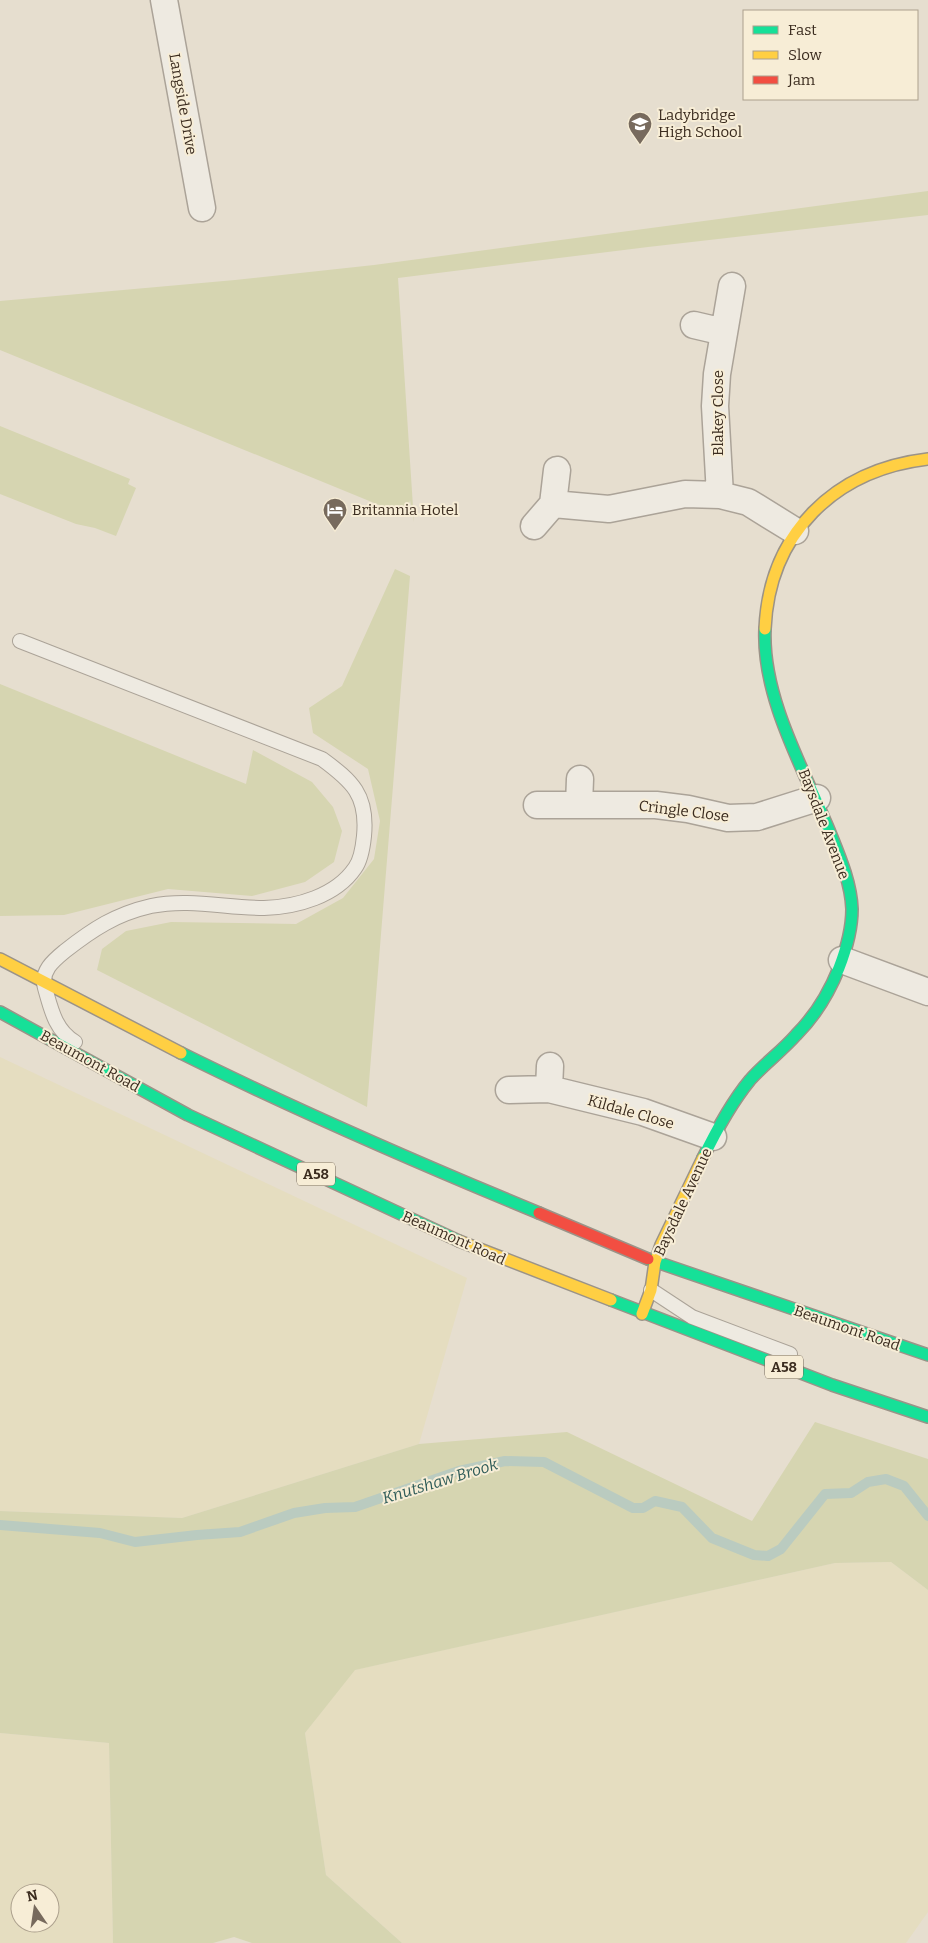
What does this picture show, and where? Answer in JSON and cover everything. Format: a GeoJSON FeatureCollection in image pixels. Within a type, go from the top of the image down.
{"type":"FeatureCollection","features":[{"type":"Feature","properties":{"kind":"main road","name":"Baysdale Avenue"},"geometry":{"type":"LineString","coordinates":[[642,1314],[661,1245],[713,1138],[743,1089],[759,1070],[804,1028],[820,1004],[842,960],[851,927],[851,902],[846,872],[816,798],[780,718],[770,677],[765,644],[766,600],[781,556],[795,531],[831,495],[869,474],[912,461],[928,459]]}},
{"type":"Feature","properties":{"kind":"main road","name":"Beaumont Road"},"geometry":{"type":"LineString","coordinates":[[0,959],[43,983],[248,1086],[383,1148],[655,1262],[928,1356]]}},
{"type":"Feature","properties":{"kind":"main road","name":"Beaumont Road"},"geometry":{"type":"LineString","coordinates":[[0,1012],[188,1115],[476,1249],[832,1385],[928,1417]]}},
{"type":"Feature","properties":{"kind":"street","name":"Langside Drive"},"geometry":{"type":"LineString","coordinates":[[164,0],[202,208]]}},
{"type":"Feature","properties":{"kind":"street","name":"Blakey Close"},"geometry":{"type":"LineString","coordinates":[[720,494],[716,406],[717,374],[732,286]]}},
{"type":"Feature","properties":{"kind":"street"},"geometry":{"type":"LineString","coordinates":[[694,325],[724,332]]}},
{"type":"Feature","properties":{"kind":"street"},"geometry":{"type":"LineString","coordinates":[[534,526],[553,504],[557,470]]}},
{"type":"Feature","properties":{"kind":"street"},"geometry":{"type":"LineString","coordinates":[[553,504],[609,509],[685,494],[720,494],[748,502],[795,531]]}},
{"type":"Feature","properties":{"kind":"street"},"geometry":{"type":"LineString","coordinates":[[579,805],[580,779]]}},
{"type":"Feature","properties":{"kind":"street","name":"Cringle Close"},"geometry":{"type":"LineString","coordinates":[[537,805],[656,805],[688,809],[728,818],[757,817],[816,798]]}},
{"type":"Feature","properties":{"kind":"street"},"geometry":{"type":"LineString","coordinates":[[842,960],[928,992]]}},
{"type":"Feature","properties":{"kind":"street","name":"Kildale Close"},"geometry":{"type":"LineString","coordinates":[[509,1090],[549,1077],[713,1138]]}},
{"type":"Feature","properties":{"kind":"lane"},"geometry":{"type":"LineString","coordinates":[[20,641],[322,759],[346,777],[360,797],[365,822],[363,847],[356,867],[340,885],[321,895],[298,903],[265,908],[183,902],[152,906],[121,914],[93,930],[49,964],[43,983],[54,1019],[69,1038],[188,1115]]}},
{"type":"Feature","properties":{"kind":"lane"},"geometry":{"type":"LineString","coordinates":[[650,1290],[692,1317],[811,1362],[832,1385]]}},
{"type":"Feature","properties":{"kind":"shaded area"},"geometry":{"type":"Polygon","coordinates":[[[0,1057],[467,1278],[419,1444],[182,1518],[0,1511],[0,1057]]]}},
{"type":"Feature","properties":{"kind":"shaded area"},"geometry":{"type":"Polygon","coordinates":[[[891,1562],[928,1590],[928,1912],[906,1943],[402,1943],[326,1875],[305,1733],[354,1670],[835,1563],[891,1562]]]}},
{"type":"Feature","properties":{"kind":"shaded area"},"geometry":{"type":"Polygon","coordinates":[[[0,1733],[109,1743],[113,1943],[0,1943],[0,1733]]]}},
{"type":"Feature","properties":{"kind":"green space"},"geometry":{"type":"Polygon","coordinates":[[[928,191],[928,215],[398,278],[414,522],[410,500],[406,516],[0,350],[0,301],[235,280],[374,265],[928,191]]]}},
{"type":"Feature","properties":{"kind":"green space"},"geometry":{"type":"Polygon","coordinates":[[[0,426],[130,479],[128,484],[136,488],[116,536],[95,528],[76,524],[0,494],[0,426]]]}},
{"type":"Feature","properties":{"kind":"green space"},"geometry":{"type":"Polygon","coordinates":[[[395,569],[410,576],[367,1107],[97,970],[102,949],[126,931],[171,922],[296,924],[343,898],[374,859],[380,821],[368,769],[313,733],[309,708],[342,686],[395,569]]]}},
{"type":"Feature","properties":{"kind":"green space"},"geometry":{"type":"Polygon","coordinates":[[[0,684],[246,784],[253,750],[312,782],[333,807],[342,831],[334,862],[305,882],[252,896],[168,889],[64,915],[0,916],[0,684]]]}},
{"type":"Feature","properties":{"kind":"green space"},"geometry":{"type":"Polygon","coordinates":[[[815,1422],[928,1459],[928,1590],[891,1562],[835,1563],[355,1670],[305,1733],[326,1875],[402,1943],[252,1943],[234,1937],[213,1943],[113,1943],[109,1743],[0,1733],[0,1511],[182,1518],[419,1444],[567,1432],[752,1521],[815,1422]]]}},
{"type":"Feature","properties":{"kind":"waterway","name":"Knutshaw Brook"},"geometry":{"type":"LineString","coordinates":[[0,1525],[100,1533],[135,1542],[240,1532],[294,1513],[325,1508],[355,1507],[459,1471],[505,1461],[544,1462],[633,1508],[643,1508],[655,1501],[682,1507],[712,1538],[754,1555],[768,1556],[781,1549],[825,1494],[851,1493],[868,1482],[886,1479],[904,1486],[928,1516]]}},
{"type":"Feature","properties":{"kind":"traffic: fast"},"geometry":{"type":"LineString","coordinates":[[703,1158],[736,1098],[755,1074],[803,1028],[821,1004],[839,968],[851,925],[851,899],[844,869],[786,732],[777,706],[766,655],[765,629]]}},
{"type":"Feature","properties":{"kind":"traffic: fast"},"geometry":{"type":"LineString","coordinates":[[0,1012],[188,1115],[459,1241]]}},
{"type":"Feature","properties":{"kind":"traffic: fast"},"geometry":{"type":"LineString","coordinates":[[181,1053],[358,1136],[539,1213]]}},
{"type":"Feature","properties":{"kind":"traffic: fast"},"geometry":{"type":"LineString","coordinates":[[648,1259],[928,1355]]}},
{"type":"Feature","properties":{"kind":"traffic: fast"},"geometry":{"type":"LineString","coordinates":[[611,1300],[832,1385],[928,1417]]}},
{"type":"Feature","properties":{"kind":"traffic: slow"},"geometry":{"type":"LineString","coordinates":[[765,629],[769,595],[779,564],[794,536],[813,512],[836,493],[863,477],[894,466],[928,459]]}},
{"type":"Feature","properties":{"kind":"traffic: slow"},"geometry":{"type":"LineString","coordinates":[[0,959],[181,1053]]}},
{"type":"Feature","properties":{"kind":"traffic: slow"},"geometry":{"type":"LineString","coordinates":[[642,1314],[651,1290],[655,1262],[661,1245],[703,1158]]}},
{"type":"Feature","properties":{"kind":"traffic: slow"},"geometry":{"type":"LineString","coordinates":[[459,1241],[611,1300]]}},
{"type":"Feature","properties":{"kind":"traffic: jam"},"geometry":{"type":"LineString","coordinates":[[539,1213],[648,1259]]}},
{"type":"Feature","properties":{"kind":"place","name":"Ladybridge High School"},"geometry":{"type":"Point","coordinates":[640,145]}},
{"type":"Feature","properties":{"kind":"place","name":"Britannia Hotel"},"geometry":{"type":"Point","coordinates":[335,531]}}]}
